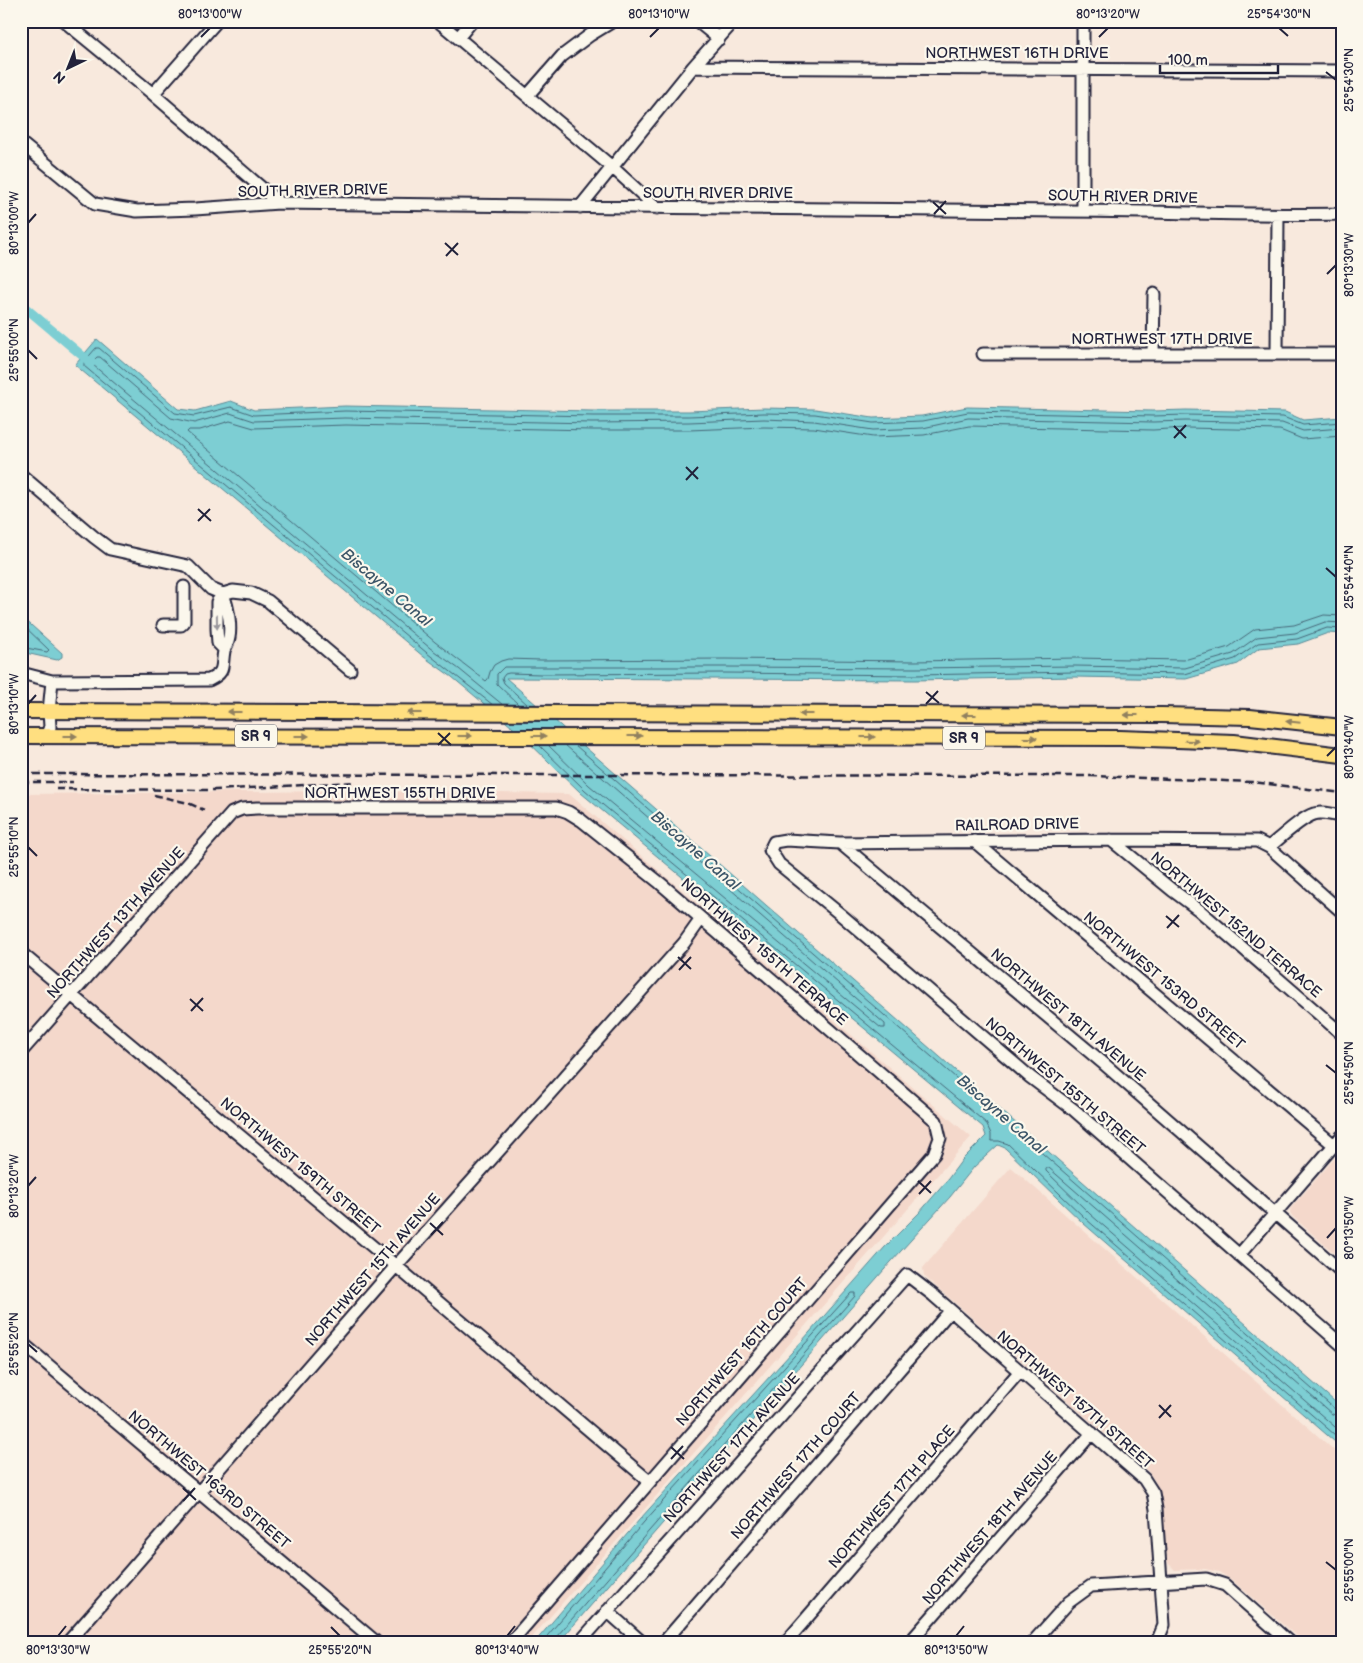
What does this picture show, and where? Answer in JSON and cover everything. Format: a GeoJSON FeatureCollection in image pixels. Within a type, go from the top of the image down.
{"type":"FeatureCollection","features":[{"type":"Feature","properties":{"kind":"main road","name":"SR 9"},"geometry":{"type":"LineString","coordinates":[[21,711],[1162,715],[1250,718],[1342,727]]}},
{"type":"Feature","properties":{"kind":"main road","name":"SR 9"},"geometry":{"type":"LineString","coordinates":[[21,736],[1120,738],[1234,742],[1342,755]]}},
{"type":"Feature","properties":{"kind":"street"},"geometry":{"type":"LineString","coordinates":[[64,21],[153,94],[279,203]]}},
{"type":"Feature","properties":{"kind":"street"},"geometry":{"type":"LineString","coordinates":[[153,94],[217,21]]}},
{"type":"Feature","properties":{"kind":"street"},"geometry":{"type":"LineString","coordinates":[[438,21],[528,95],[657,208]]}},
{"type":"Feature","properties":{"kind":"street"},"geometry":{"type":"LineString","coordinates":[[458,38],[472,21]]}},
{"type":"Feature","properties":{"kind":"street"},"geometry":{"type":"LineString","coordinates":[[528,95],[562,56],[613,21]]}},
{"type":"Feature","properties":{"kind":"street"},"geometry":{"type":"LineString","coordinates":[[697,21],[719,39]]}},
{"type":"Feature","properties":{"kind":"street"},"geometry":{"type":"LineString","coordinates":[[580,207],[693,67],[734,21]]}},
{"type":"Feature","properties":{"kind":"street"},"geometry":{"type":"LineString","coordinates":[[1083,21],[1083,211]]}},
{"type":"Feature","properties":{"kind":"street","name":"NORTHWEST 16TH DRIVE"},"geometry":{"type":"LineString","coordinates":[[693,67],[1342,71]]}},
{"type":"Feature","properties":{"kind":"street","name":"SOUTH RIVER DRIVE"},"geometry":{"type":"LineString","coordinates":[[21,143],[95,204],[137,211],[279,203],[1083,211],[1278,215],[1342,214]]}},
{"type":"Feature","properties":{"kind":"street"},"geometry":{"type":"LineString","coordinates":[[1277,353],[1278,215]]}},
{"type":"Feature","properties":{"kind":"street"},"geometry":{"type":"LineString","coordinates":[[1153,354],[1154,294]]}},
{"type":"Feature","properties":{"kind":"street","name":"NORTHWEST 17TH DRIVE"},"geometry":{"type":"LineString","coordinates":[[983,354],[1342,354]]}},
{"type":"Feature","properties":{"kind":"street"},"geometry":{"type":"LineString","coordinates":[[21,476],[110,549],[188,566],[211,589],[223,594]]}},
{"type":"Feature","properties":{"kind":"street"},"geometry":{"type":"LineString","coordinates":[[163,625],[181,625],[184,622],[184,587]]}},
{"type":"Feature","properties":{"kind":"street"},"geometry":{"type":"LineString","coordinates":[[21,673],[52,681],[209,680],[217,676],[222,670],[224,649],[218,643],[217,602],[223,594],[233,591],[251,594],[268,600],[350,670]]}},
{"type":"Feature","properties":{"kind":"street"},"geometry":{"type":"LineString","coordinates":[[46,736],[50,727],[49,711],[52,681]]}},
{"type":"Feature","properties":{"kind":"street","name":"NORTHWEST 155TH DRIVE"},"geometry":{"type":"LineString","coordinates":[[232,814],[242,809],[257,808],[556,808],[568,812]]}},
{"type":"Feature","properties":{"kind":"street","name":"NORTHWEST 155TH TERRACE"},"geometry":{"type":"LineString","coordinates":[[568,812],[581,820],[701,919],[936,1121]]}},
{"type":"Feature","properties":{"kind":"street","name":"NORTHWEST 13TH AVENUE"},"geometry":{"type":"LineString","coordinates":[[21,1052],[232,814]]}},
{"type":"Feature","properties":{"kind":"street"},"geometry":{"type":"LineString","coordinates":[[1342,817],[1314,814],[1297,824],[1268,847],[1342,912]]}},
{"type":"Feature","properties":{"kind":"street","name":"RAILROAD DRIVE"},"geometry":{"type":"LineString","coordinates":[[770,850],[774,842],[786,840],[840,843],[1111,840],[1257,841],[1268,847]]}},
{"type":"Feature","properties":{"kind":"street","name":"NORTHWEST 152ND TERRACE"},"geometry":{"type":"LineString","coordinates":[[1111,840],[1199,910],[1342,1034]]}},
{"type":"Feature","properties":{"kind":"street","name":"NORTHWEST 153RD STREET"},"geometry":{"type":"LineString","coordinates":[[974,841],[1334,1145]]}},
{"type":"Feature","properties":{"kind":"street","name":"NORTHWEST 18TH AVENUE"},"geometry":{"type":"LineString","coordinates":[[840,843],[1103,1063],[1342,1272]]}},
{"type":"Feature","properties":{"kind":"street","name":"NORTHWEST 155TH STREET"},"geometry":{"type":"LineString","coordinates":[[770,850],[779,864],[1030,1077],[1074,1110],[1342,1345]]}},
{"type":"Feature","properties":{"kind":"street","name":"NORTHWEST 15TH AVENUE"},"geometry":{"type":"LineString","coordinates":[[68,1642],[396,1266],[684,943],[701,919]]}},
{"type":"Feature","properties":{"kind":"street","name":"NORTHWEST 159TH STREET"},"geometry":{"type":"LineString","coordinates":[[21,953],[396,1266],[649,1481]]}},
{"type":"Feature","properties":{"kind":"street","name":"NORTHWEST 16TH COURT"},"geometry":{"type":"LineString","coordinates":[[511,1642],[934,1154],[940,1138],[936,1121]]}},
{"type":"Feature","properties":{"kind":"street"},"geometry":{"type":"LineString","coordinates":[[1239,1255],[1342,1136]]}},
{"type":"Feature","properties":{"kind":"street","name":"NORTHWEST 157TH STREET"},"geometry":{"type":"LineString","coordinates":[[906,1276],[950,1311],[1144,1479],[1153,1493],[1156,1509],[1164,1625],[1157,1642]]}},
{"type":"Feature","properties":{"kind":"street","name":"NORTHWEST 17TH AVENUE"},"geometry":{"type":"LineString","coordinates":[[580,1642],[906,1276]]}},
{"type":"Feature","properties":{"kind":"street","name":"NORTHWEST 17TH COURT"},"geometry":{"type":"LineString","coordinates":[[664,1642],[950,1311]]}},
{"type":"Feature","properties":{"kind":"street","name":"NORTHWEST 163RD STREET"},"geometry":{"type":"LineString","coordinates":[[21,1342],[200,1491],[376,1642]]}},
{"type":"Feature","properties":{"kind":"street","name":"NORTHWEST 17TH PLACE"},"geometry":{"type":"LineString","coordinates":[[786,1642],[1020,1371]]}},
{"type":"Feature","properties":{"kind":"street","name":"NORTHWEST 18TH AVENUE"},"geometry":{"type":"LineString","coordinates":[[910,1642],[1092,1433]]}},
{"type":"Feature","properties":{"kind":"street"},"geometry":{"type":"LineString","coordinates":[[1034,1642],[1068,1602],[1091,1586],[1206,1579],[1224,1584],[1290,1642]]}},
{"type":"Feature","properties":{"kind":"street"},"geometry":{"type":"LineString","coordinates":[[607,1611],[642,1642]]}},
{"type":"Feature","properties":{"kind":"shaded area"},"geometry":{"type":"Polygon","coordinates":[[[344,791],[569,794],[971,1137],[528,1642],[21,1642],[21,794],[344,791]]]}},
{"type":"Feature","properties":{"kind":"shaded area"},"geometry":{"type":"Polygon","coordinates":[[[1342,1150],[1342,1260],[1292,1216],[1290,1212],[1291,1208],[1342,1150]]]}},
{"type":"Feature","properties":{"kind":"shaded area"},"geometry":{"type":"Polygon","coordinates":[[[1011,1167],[1342,1457],[1342,1642],[1303,1642],[1232,1580],[1219,1572],[1205,1569],[1175,1570],[1168,1563],[1160,1492],[1148,1471],[924,1276],[923,1268],[1011,1167]]]}},
{"type":"Feature","properties":{"kind":"water"},"geometry":{"type":"Polygon","coordinates":[[[97,339],[178,409],[195,411],[231,401],[254,410],[345,406],[593,411],[689,411],[764,408],[815,409],[873,418],[922,416],[967,407],[1285,412],[1303,420],[1342,417],[1342,634],[1328,633],[1298,644],[1259,648],[1238,664],[1186,679],[1075,677],[915,680],[506,678],[1342,1408],[1342,1448],[1083,1223],[1005,1148],[998,1145],[974,1167],[950,1197],[559,1642],[535,1642],[640,1519],[885,1247],[919,1213],[962,1160],[986,1136],[983,1127],[581,793],[518,732],[452,677],[424,657],[75,365],[97,339]]]}},
{"type":"Feature","properties":{"kind":"water"},"geometry":{"type":"Polygon","coordinates":[[[21,616],[62,653],[62,657],[57,660],[21,652],[21,616]]]}},
{"type":"Feature","properties":{"kind":"waterway","name":"Biscayne Canal"},"geometry":{"type":"LineString","coordinates":[[21,304],[91,363]]}},
{"type":"Feature","properties":{"kind":"railway"},"geometry":{"type":"LineString","coordinates":[[21,774],[1092,776],[1252,782],[1342,793]]}},
{"type":"Feature","properties":{"kind":"railway"},"geometry":{"type":"LineString","coordinates":[[21,782],[73,782]]}},
{"type":"Feature","properties":{"kind":"railway"},"geometry":{"type":"LineString","coordinates":[[56,789],[215,790],[355,782]]}},
{"type":"Feature","properties":{"kind":"railway"},"geometry":{"type":"LineString","coordinates":[[154,795],[188,803],[204,810]]}}]}
